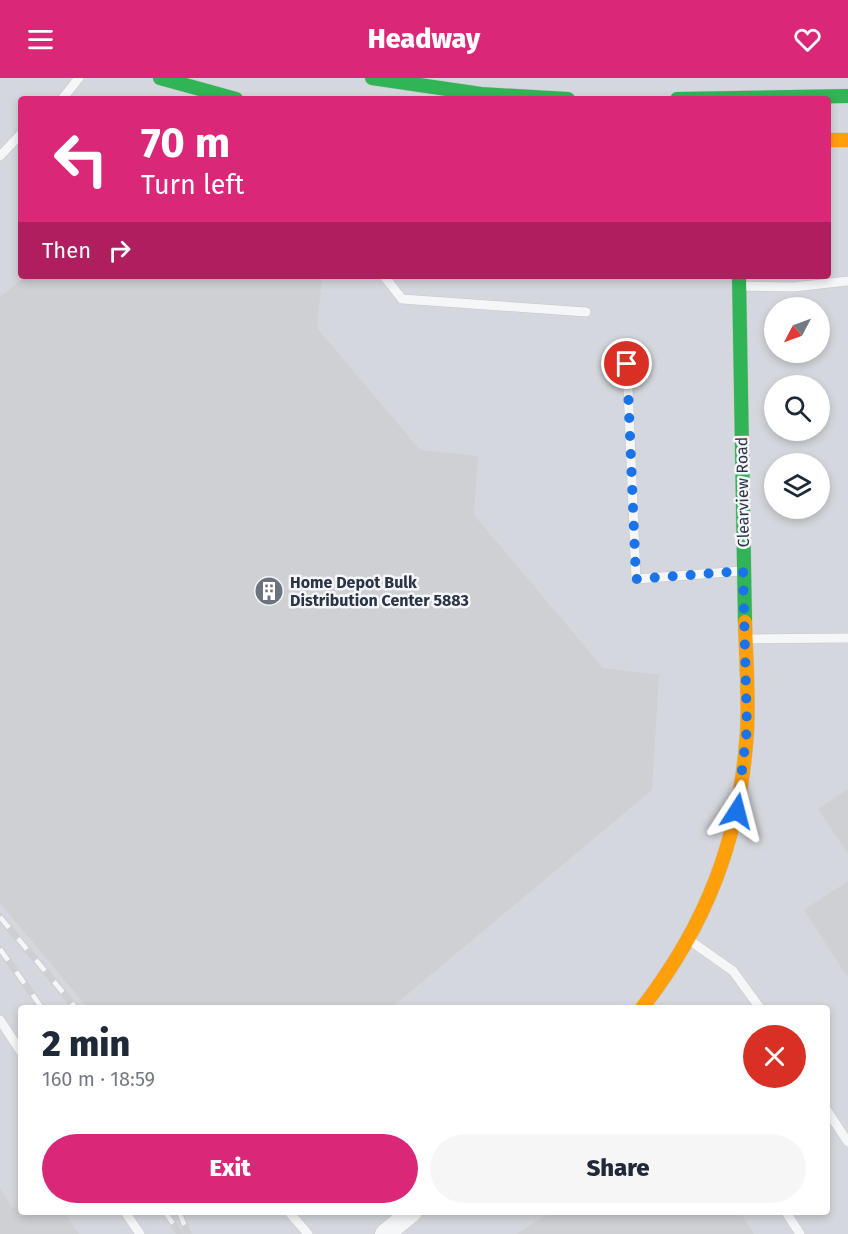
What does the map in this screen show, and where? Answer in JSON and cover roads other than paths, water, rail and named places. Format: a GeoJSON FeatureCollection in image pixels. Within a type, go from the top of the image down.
{"type":"FeatureCollection","features":[{"type":"Feature","properties":{"kind":"street"},"geometry":{"type":"LineString","coordinates":[[160,78],[225,96]]}},
{"type":"Feature","properties":{"kind":"street"},"geometry":{"type":"LineString","coordinates":[[372,78],[481,94],[516,96]]}},
{"type":"Feature","properties":{"kind":"street"},"geometry":{"type":"LineString","coordinates":[[831,96],[848,96]]}},
{"type":"Feature","properties":{"kind":"street"},"geometry":{"type":"LineString","coordinates":[[831,140],[848,140]]}},
{"type":"Feature","properties":{"kind":"street","name":"Clearview Road"},"geometry":{"type":"LineString","coordinates":[[644,1005],[667,977],[689,940],[720,873],[740,799],[747,729],[739,281]]}},
{"type":"Feature","properties":{"kind":"street"},"geometry":{"type":"LineString","coordinates":[[385,1234],[408,1215]]}},
{"type":"Feature","properties":{"kind":"lane"},"geometry":{"type":"LineString","coordinates":[[64,96],[79,78]]}},
{"type":"Feature","properties":{"kind":"lane"},"geometry":{"type":"LineString","coordinates":[[0,156],[18,138]]}},
{"type":"Feature","properties":{"kind":"lane"},"geometry":{"type":"LineString","coordinates":[[386,279],[402,299],[586,312]]}},
{"type":"Feature","properties":{"kind":"lane"},"geometry":{"type":"LineString","coordinates":[[739,281],[794,287],[848,281]]}},
{"type":"Feature","properties":{"kind":"lane"},"geometry":{"type":"LineString","coordinates":[[627,364],[636,579],[743,571]]}},
{"type":"Feature","properties":{"kind":"lane"},"geometry":{"type":"LineString","coordinates":[[744,639],[848,638]]}},
{"type":"Feature","properties":{"kind":"lane"},"geometry":{"type":"LineString","coordinates":[[689,940],[733,971],[758,1005]]}},
{"type":"Feature","properties":{"kind":"lane"},"geometry":{"type":"LineString","coordinates":[[0,1020],[18,1047]]}},
{"type":"Feature","properties":{"kind":"lane"},"geometry":{"type":"LineString","coordinates":[[830,1113],[845,1130],[848,1142]]}},
{"type":"Feature","properties":{"kind":"lane"},"geometry":{"type":"LineString","coordinates":[[127,1215],[140,1234]]}},
{"type":"Feature","properties":{"kind":"lane"},"geometry":{"type":"LineString","coordinates":[[292,1215],[308,1234]]}},
{"type":"Feature","properties":{"kind":"lane"},"geometry":{"type":"LineString","coordinates":[[788,1215],[800,1234]]}},
{"type":"Feature","properties":{"kind":"railway"},"geometry":{"type":"LineString","coordinates":[[0,917],[73,1005]]}},
{"type":"Feature","properties":{"kind":"railway"},"geometry":{"type":"LineString","coordinates":[[0,949],[40,1005]]}},
{"type":"Feature","properties":{"kind":"railway"},"geometry":{"type":"LineString","coordinates":[[167,1215],[180,1234]]}},
{"type":"Feature","properties":{"kind":"railway"},"geometry":{"type":"LineString","coordinates":[[180,1215],[188,1234]]}},
{"type":"Feature","properties":{"kind":"place","name":"Home Depot Bulk Distribution Center 5883"},"geometry":{"type":"Point","coordinates":[269,591]}}]}
